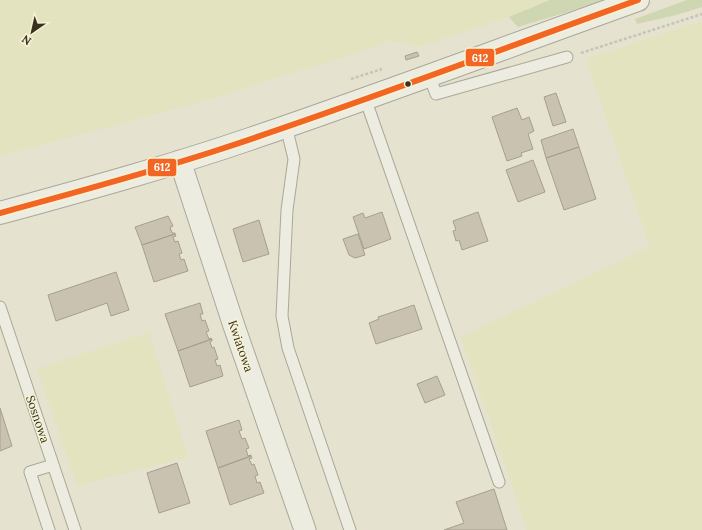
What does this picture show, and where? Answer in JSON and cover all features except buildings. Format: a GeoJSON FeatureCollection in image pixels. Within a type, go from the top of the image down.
{"type":"FeatureCollection","features":[{"type":"Feature","properties":{"kind":"street"},"geometry":{"type":"LineString","coordinates":[[0,213],[121,180],[286,126],[638,0]]}},
{"type":"Feature","properties":{"kind":"street","name":"Kwiatowa"},"geometry":{"type":"LineString","coordinates":[[180,161],[234,326],[305,530]]}},
{"type":"Feature","properties":{"kind":"lane"},"geometry":{"type":"LineString","coordinates":[[429,75],[436,94],[567,57]]}},
{"type":"Feature","properties":{"kind":"lane"},"geometry":{"type":"LineString","coordinates":[[365,98],[499,482]]}},
{"type":"Feature","properties":{"kind":"lane"},"geometry":{"type":"LineString","coordinates":[[286,126],[294,159],[287,210],[282,316],[288,348],[350,530]]}},
{"type":"Feature","properties":{"kind":"lane","name":"Sosnowa"},"geometry":{"type":"LineString","coordinates":[[0,308],[75,530]]}},
{"type":"Feature","properties":{"kind":"lane"},"geometry":{"type":"LineString","coordinates":[[49,530],[30,472],[53,465]]}},
{"type":"Feature","properties":{"kind":"path"},"geometry":{"type":"LineString","coordinates":[[567,57],[702,14]]}},
{"type":"Feature","properties":{"kind":"green space"},"geometry":{"type":"Polygon","coordinates":[[[0,0],[550,0],[509,17],[419,47],[390,40],[376,47],[187,106],[0,156],[0,0]]]}},
{"type":"Feature","properties":{"kind":"green space"},"geometry":{"type":"Polygon","coordinates":[[[550,0],[604,0],[518,27],[509,17],[550,0]]]}},
{"type":"Feature","properties":{"kind":"green space"},"geometry":{"type":"Polygon","coordinates":[[[687,0],[702,0],[702,7],[637,24],[635,19],[687,0]]]}},
{"type":"Feature","properties":{"kind":"green space"},"geometry":{"type":"Polygon","coordinates":[[[702,21],[702,530],[527,530],[461,337],[650,247],[586,59],[702,21]]]}},
{"type":"Feature","properties":{"kind":"green space"},"geometry":{"type":"Polygon","coordinates":[[[149,332],[188,457],[77,486],[37,369],[149,332]]]}},
{"type":"Feature","properties":{"kind":"transit line","name":"612"},"geometry":{"type":"LineString","coordinates":[[0,213],[139,175],[221,149],[378,95],[638,0]]}}]}
